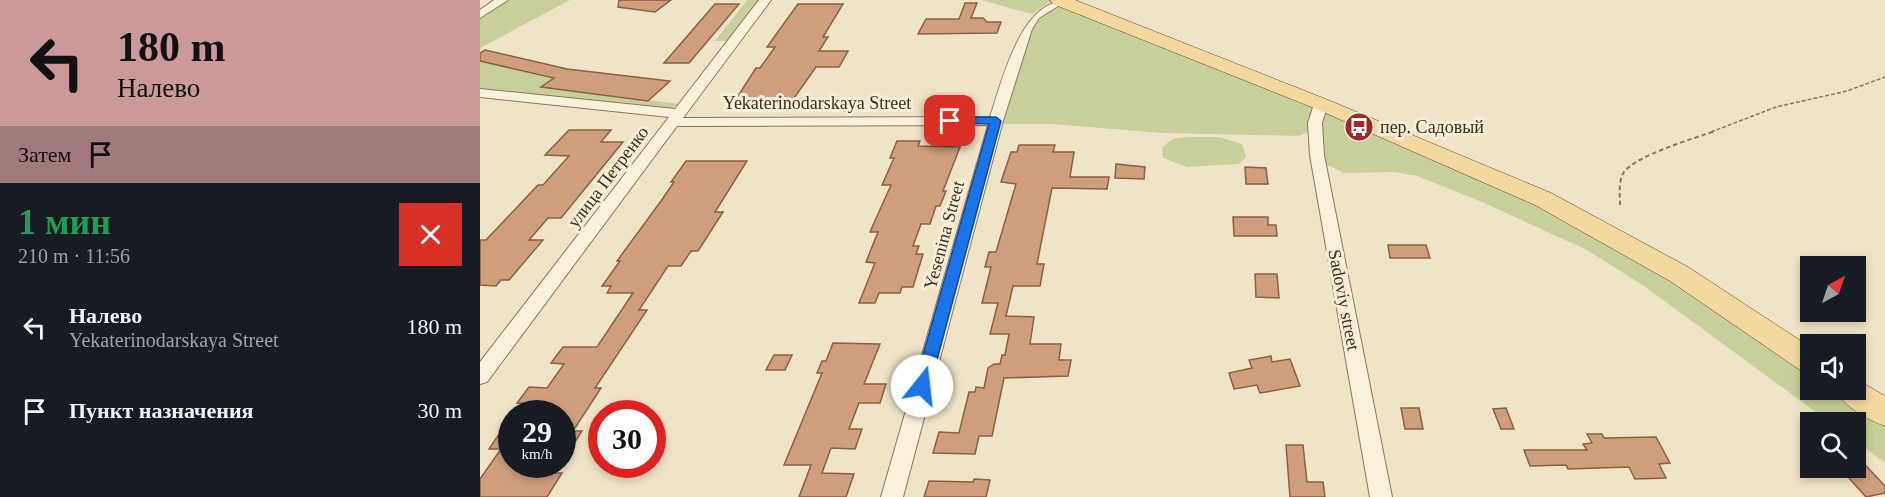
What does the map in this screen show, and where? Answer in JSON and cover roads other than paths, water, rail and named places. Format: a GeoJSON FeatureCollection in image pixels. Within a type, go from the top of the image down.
{"type":"FeatureCollection","features":[{"type":"Feature","properties":{"kind":"main road"},"geometry":{"type":"LineString","coordinates":[[1059,0],[1321,104],[1503,181],[1581,218],[1679,274],[1800,355]]}},
{"type":"Feature","properties":{"kind":"main road"},"geometry":{"type":"LineString","coordinates":[[1866,400],[1885,413]]}},
{"type":"Feature","properties":{"kind":"street"},"geometry":{"type":"LineString","coordinates":[[480,15],[502,0]]}},
{"type":"Feature","properties":{"kind":"street","name":"улица Петренко"},"geometry":{"type":"LineString","coordinates":[[480,376],[765,0]]}},
{"type":"Feature","properties":{"kind":"street","name":"Yesenina Street"},"geometry":{"type":"LineString","coordinates":[[892,497],[996,121],[1026,29],[1035,15],[1059,0]]}},
{"type":"Feature","properties":{"kind":"street","name":"Yekaterinodarskaya Street"},"geometry":{"type":"LineString","coordinates":[[480,93],[677,118],[996,121]]}},
{"type":"Feature","properties":{"kind":"street","name":"Sadoviy street"},"geometry":{"type":"LineString","coordinates":[[1321,104],[1315,123],[1317,155],[1381,497]]}},
{"type":"Feature","properties":{"kind":"place","name":"пер. Садовый"},"geometry":{"type":"Point","coordinates":[1359,127]}}]}
